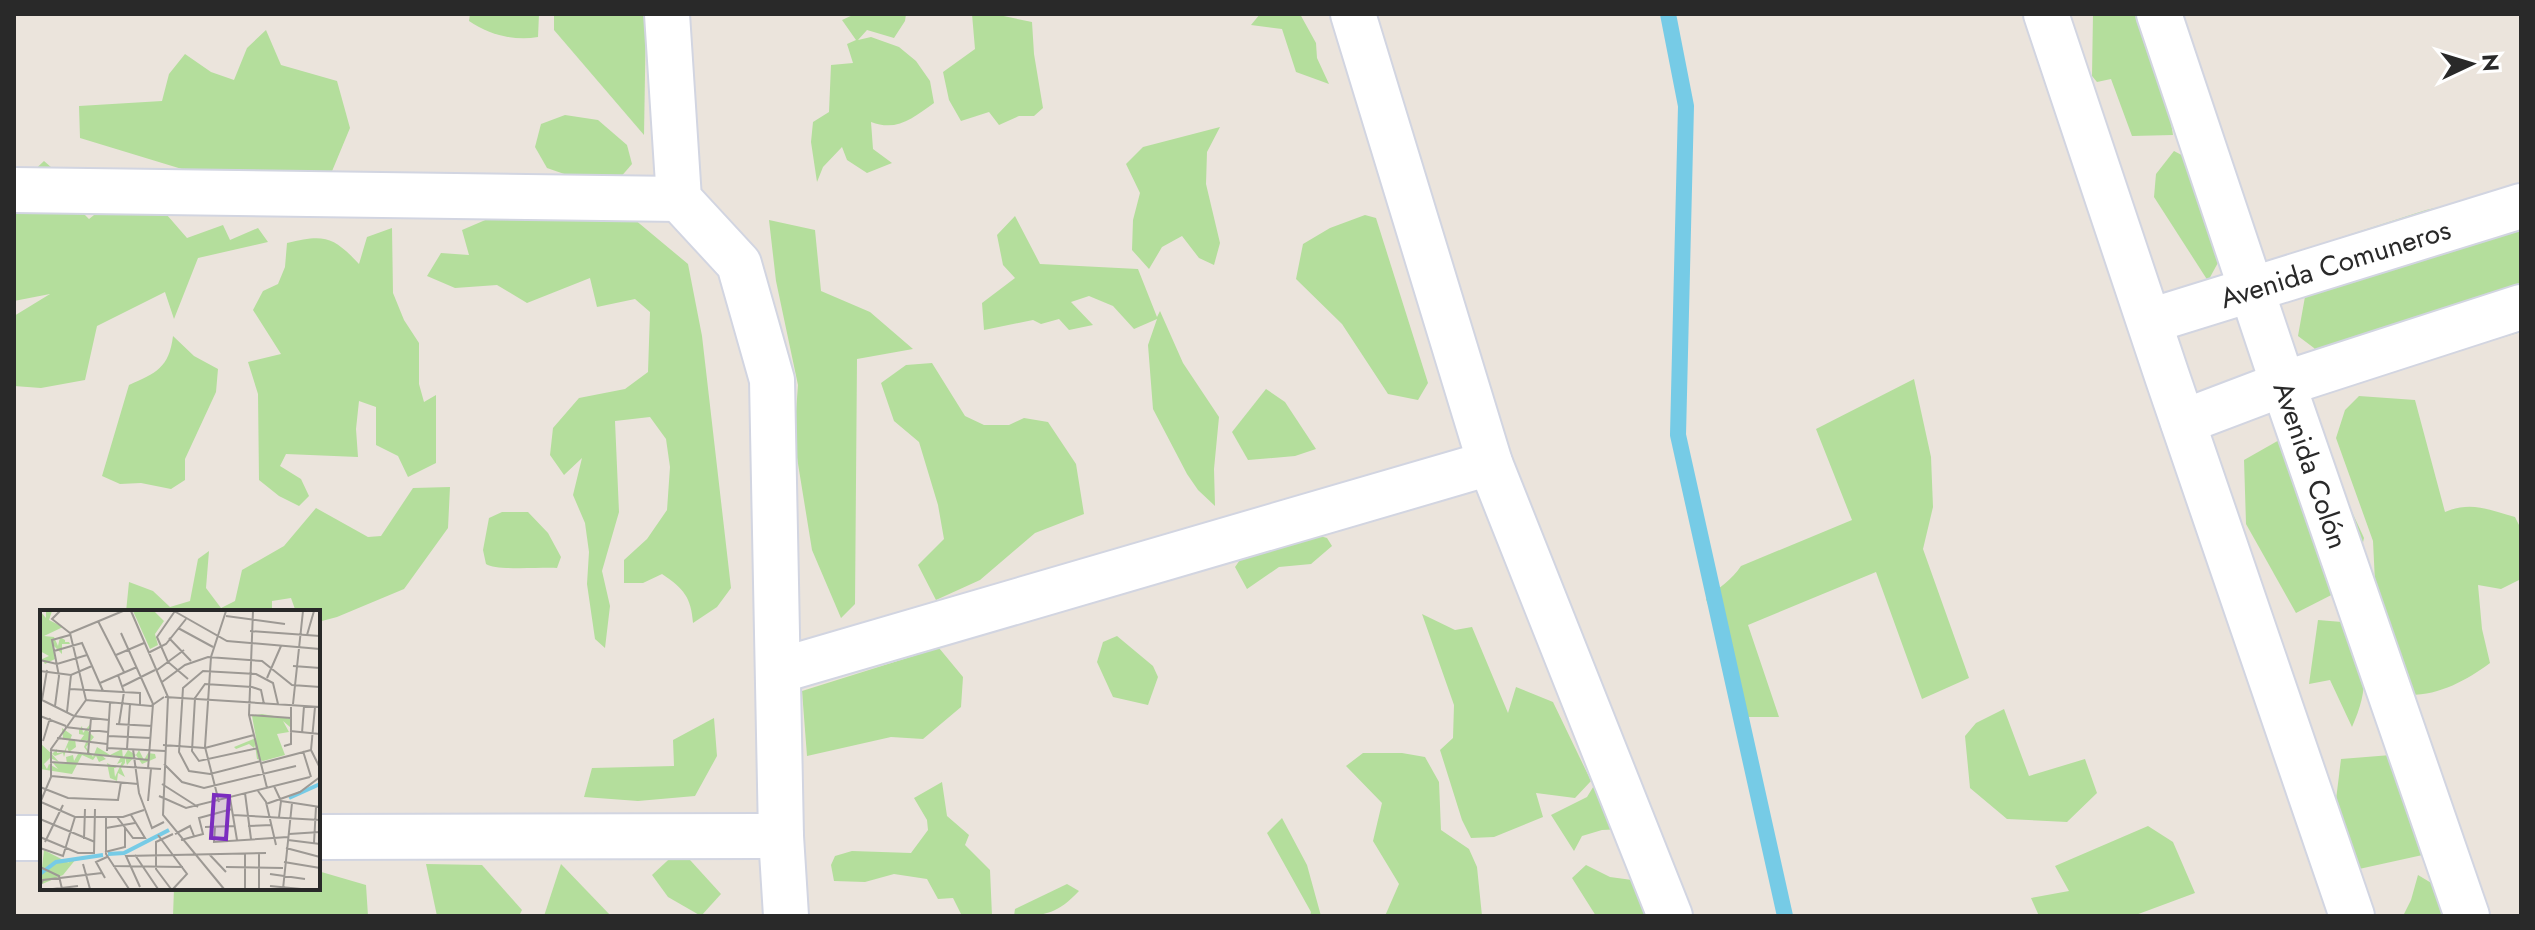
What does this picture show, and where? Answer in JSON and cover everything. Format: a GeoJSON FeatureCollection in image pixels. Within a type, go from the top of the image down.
{"type":"FeatureCollection","features":[{"type":"Feature","properties":{"kind":"street"},"geometry":{"type":"LineString","coordinates":[[667,14],[679,199],[739,264],[772,380],[781,836],[786,916]]}},
{"type":"Feature","properties":{"kind":"street"},"geometry":{"type":"LineString","coordinates":[[1353,14],[1490,463],[1670,916]]}},
{"type":"Feature","properties":{"kind":"street"},"geometry":{"type":"LineString","coordinates":[[2046,14],[2352,916]]}},
{"type":"Feature","properties":{"kind":"street","name":"Avenida Colón"},"geometry":{"type":"LineString","coordinates":[[2159,14],[2467,916]]}},
{"type":"Feature","properties":{"kind":"street"},"geometry":{"type":"LineString","coordinates":[[14,190],[679,199]]}},
{"type":"Feature","properties":{"kind":"street","name":"Avenida Comuneros"},"geometry":{"type":"LineString","coordinates":[[2150,321],[2521,206]]}},
{"type":"Feature","properties":{"kind":"street"},"geometry":{"type":"LineString","coordinates":[[2183,422],[2283,384],[2521,307]]}},
{"type":"Feature","properties":{"kind":"street"},"geometry":{"type":"LineString","coordinates":[[778,671],[1490,463]]}},
{"type":"Feature","properties":{"kind":"street"},"geometry":{"type":"LineString","coordinates":[[320,837],[781,836]]}},
{"type":"Feature","properties":{"kind":"street"},"geometry":{"type":"LineString","coordinates":[[14,838],[40,838]]}},
{"type":"Feature","properties":{"kind":"green space"},"geometry":{"type":"Polygon","coordinates":[[[470,14],[539,14],[538,37],[520,38],[493,33],[469,21],[470,14]]]}},
{"type":"Feature","properties":{"kind":"green space"},"geometry":{"type":"Polygon","coordinates":[[[554,14],[646,14],[644,135],[554,30],[554,14]]]}},
{"type":"Feature","properties":{"kind":"green space"},"geometry":{"type":"Polygon","coordinates":[[[855,14],[906,14],[894,38],[867,30],[858,40],[871,37],[899,47],[916,61],[930,81],[934,103],[897,124],[871,122],[873,149],[892,163],[867,173],[847,160],[842,147],[823,167],[817,182],[811,142],[813,122],[829,112],[831,65],[853,63],[847,44],[856,40],[842,20],[855,14]]]}},
{"type":"Feature","properties":{"kind":"green space"},"geometry":{"type":"Polygon","coordinates":[[[972,14],[994,14],[1032,22],[1043,108],[1034,116],[1019,116],[999,125],[989,112],[961,121],[949,100],[943,72],[975,49],[972,14]]]}},
{"type":"Feature","properties":{"kind":"green space"},"geometry":{"type":"Polygon","coordinates":[[[1260,14],[1300,14],[1316,43],[1317,58],[1329,84],[1296,72],[1282,29],[1251,25],[1260,14]]]}},
{"type":"Feature","properties":{"kind":"green space"},"geometry":{"type":"Polygon","coordinates":[[[2093,14],[2153,14],[2173,135],[2132,136],[2111,79],[2097,82],[2092,76],[2093,14]]]}},
{"type":"Feature","properties":{"kind":"green space"},"geometry":{"type":"Polygon","coordinates":[[[266,30],[281,65],[337,81],[350,128],[330,176],[218,180],[80,138],[79,106],[162,101],[169,74],[185,54],[211,72],[234,80],[247,48],[266,30]]]}},
{"type":"Feature","properties":{"kind":"green space"},"geometry":{"type":"Polygon","coordinates":[[[565,115],[598,120],[627,145],[632,164],[619,179],[596,185],[547,168],[535,147],[541,124],[565,115]]]}},
{"type":"Feature","properties":{"kind":"green space"},"geometry":{"type":"Polygon","coordinates":[[[1220,127],[1207,152],[1206,184],[1220,243],[1214,265],[1199,258],[1182,236],[1162,247],[1149,269],[1132,250],[1133,220],[1140,193],[1126,164],[1143,147],[1220,127]]]}},
{"type":"Feature","properties":{"kind":"green space"},"geometry":{"type":"Polygon","coordinates":[[[2174,151],[2193,161],[2226,248],[2208,281],[2154,197],[2156,174],[2174,151]]]}},
{"type":"Feature","properties":{"kind":"green space"},"geometry":{"type":"Polygon","coordinates":[[[44,161],[67,181],[76,206],[89,219],[113,200],[167,215],[187,238],[223,225],[230,240],[258,228],[268,242],[198,258],[174,319],[165,292],[97,326],[85,380],[41,388],[14,386],[14,316],[50,294],[14,301],[14,205],[24,180],[44,161]]]}},
{"type":"Feature","properties":{"kind":"green space"},"geometry":{"type":"Polygon","coordinates":[[[2521,188],[2521,332],[2338,387],[2314,348],[2298,336],[2314,246],[2426,210],[2521,188]]]}},
{"type":"Feature","properties":{"kind":"green space"},"geometry":{"type":"Polygon","coordinates":[[[616,204],[688,264],[702,336],[731,588],[717,607],[693,623],[685,594],[662,574],[643,583],[624,583],[624,560],[647,539],[667,510],[670,467],[666,439],[650,417],[615,421],[619,512],[602,571],[610,606],[605,648],[595,639],[587,584],[589,552],[585,523],[573,495],[582,458],[564,475],[550,455],[553,428],[579,398],[625,389],[648,372],[650,312],[635,299],[597,307],[590,278],[527,303],[497,285],[455,288],[427,276],[441,253],[469,255],[462,230],[497,215],[616,204]]]}},
{"type":"Feature","properties":{"kind":"green space"},"geometry":{"type":"Polygon","coordinates":[[[1365,215],[1376,218],[1428,383],[1418,400],[1388,394],[1342,324],[1296,279],[1303,244],[1330,228],[1365,215]]]}},
{"type":"Feature","properties":{"kind":"green space"},"geometry":{"type":"Polygon","coordinates":[[[1015,216],[1040,264],[1138,269],[1157,317],[1160,311],[1183,363],[1219,417],[1214,469],[1215,506],[1187,474],[1153,409],[1148,345],[1157,319],[1134,329],[1113,306],[1089,296],[1071,302],[1093,325],[1069,330],[1059,319],[1041,324],[1033,320],[984,330],[982,303],[1015,278],[1003,265],[997,235],[1015,216]]]}},
{"type":"Feature","properties":{"kind":"green space"},"geometry":{"type":"Polygon","coordinates":[[[769,220],[815,230],[821,291],[870,312],[913,349],[857,359],[855,604],[841,618],[812,550],[794,439],[798,385],[776,281],[769,220]]]}},
{"type":"Feature","properties":{"kind":"green space"},"geometry":{"type":"Polygon","coordinates":[[[392,228],[393,293],[404,320],[419,343],[419,384],[424,402],[436,395],[436,463],[408,477],[398,456],[376,445],[376,407],[359,401],[356,429],[358,457],[286,454],[280,466],[301,479],[309,496],[299,506],[279,496],[259,480],[258,394],[248,362],[281,354],[253,310],[263,291],[278,284],[285,267],[287,243],[319,238],[327,240],[342,248],[359,264],[367,237],[392,228]]]}},
{"type":"Feature","properties":{"kind":"green space"},"geometry":{"type":"Polygon","coordinates":[[[173,336],[194,356],[218,369],[216,392],[185,459],[185,480],[171,489],[141,483],[120,484],[102,476],[129,385],[160,368],[168,355],[173,336]]]}},
{"type":"Feature","properties":{"kind":"green space"},"geometry":{"type":"Polygon","coordinates":[[[932,363],[965,416],[984,425],[1009,425],[1024,418],[1048,422],[1076,464],[1084,514],[1035,533],[980,580],[936,600],[918,565],[944,539],[938,505],[919,442],[894,421],[881,383],[906,365],[932,363]]]}},
{"type":"Feature","properties":{"kind":"green space"},"geometry":{"type":"Polygon","coordinates":[[[1914,379],[1931,457],[1933,507],[1923,549],[1969,678],[1922,699],[1876,572],[1748,625],[1779,717],[1748,717],[1706,599],[1741,566],[1852,520],[1816,429],[1914,379]]]}},
{"type":"Feature","properties":{"kind":"green space"},"geometry":{"type":"Polygon","coordinates":[[[1266,389],[1285,402],[1316,449],[1295,456],[1248,460],[1232,432],[1266,389]]]}},
{"type":"Feature","properties":{"kind":"green space"},"geometry":{"type":"Polygon","coordinates":[[[2359,396],[2415,400],[2445,512],[2463,507],[2489,509],[2515,517],[2521,529],[2521,579],[2501,589],[2478,585],[2482,629],[2490,663],[2462,681],[2432,692],[2410,695],[2377,623],[2373,541],[2336,438],[2345,410],[2359,396]]]}},
{"type":"Feature","properties":{"kind":"green space"},"geometry":{"type":"Polygon","coordinates":[[[2281,439],[2324,451],[2364,538],[2353,584],[2296,613],[2246,524],[2244,460],[2281,439]]]}},
{"type":"Feature","properties":{"kind":"green space"},"geometry":{"type":"Polygon","coordinates":[[[450,487],[448,528],[404,589],[320,621],[320,610],[295,610],[291,598],[272,601],[272,610],[126,610],[129,582],[153,591],[170,607],[190,601],[198,559],[209,551],[206,588],[221,608],[235,601],[242,570],[284,546],[316,508],[368,537],[381,536],[413,488],[450,487]]]}},
{"type":"Feature","properties":{"kind":"green space"},"geometry":{"type":"Polygon","coordinates":[[[502,512],[528,512],[548,533],[561,557],[557,568],[509,568],[486,564],[483,550],[489,518],[502,512]]]}},
{"type":"Feature","properties":{"kind":"green space"},"geometry":{"type":"Polygon","coordinates":[[[1296,529],[1327,538],[1332,546],[1311,564],[1279,567],[1247,589],[1235,567],[1255,538],[1296,529]]]}},
{"type":"Feature","properties":{"kind":"green space"},"geometry":{"type":"Polygon","coordinates":[[[1422,614],[1455,630],[1472,627],[1508,713],[1516,687],[1553,702],[1591,781],[1575,798],[1536,793],[1543,817],[1494,837],[1471,838],[1462,820],[1440,750],[1453,738],[1454,705],[1422,614]]]}},
{"type":"Feature","properties":{"kind":"green space"},"geometry":{"type":"Polygon","coordinates":[[[2318,620],[2354,623],[2361,651],[2364,688],[2352,727],[2330,680],[2309,684],[2318,620]]]}},
{"type":"Feature","properties":{"kind":"green space"},"geometry":{"type":"Polygon","coordinates":[[[1117,636],[1153,666],[1158,677],[1148,705],[1113,697],[1097,662],[1103,642],[1117,636]]]}},
{"type":"Feature","properties":{"kind":"green space"},"geometry":{"type":"Polygon","coordinates":[[[939,648],[963,677],[961,707],[923,739],[891,737],[807,756],[802,691],[939,648]]]}},
{"type":"Feature","properties":{"kind":"green space"},"geometry":{"type":"Polygon","coordinates":[[[2004,709],[2029,776],[2085,759],[2097,793],[2067,822],[2007,819],[1970,788],[1965,736],[1976,723],[2004,709]]]}},
{"type":"Feature","properties":{"kind":"green space"},"geometry":{"type":"Polygon","coordinates":[[[714,718],[717,756],[695,796],[638,801],[584,797],[592,768],[674,766],[673,740],[714,718]]]}},
{"type":"Feature","properties":{"kind":"green space"},"geometry":{"type":"Polygon","coordinates":[[[1363,753],[1402,753],[1425,757],[1439,782],[1441,830],[1469,849],[1477,867],[1482,916],[1385,916],[1399,884],[1373,841],[1382,803],[1346,766],[1363,753]]]}},
{"type":"Feature","properties":{"kind":"green space"},"geometry":{"type":"Polygon","coordinates":[[[2391,755],[2459,847],[2359,869],[2335,808],[2341,759],[2391,755]]]}},
{"type":"Feature","properties":{"kind":"green space"},"geometry":{"type":"Polygon","coordinates":[[[1608,763],[1625,829],[1602,830],[1582,836],[1574,851],[1551,815],[1587,797],[1608,763]]]}},
{"type":"Feature","properties":{"kind":"green space"},"geometry":{"type":"Polygon","coordinates":[[[942,782],[947,816],[969,835],[965,845],[990,870],[992,916],[962,916],[953,898],[938,899],[927,879],[894,874],[865,882],[834,881],[831,865],[835,856],[852,851],[911,853],[928,830],[927,820],[914,798],[942,782]]]}},
{"type":"Feature","properties":{"kind":"green space"},"geometry":{"type":"Polygon","coordinates":[[[1282,818],[1307,865],[1321,916],[1310,916],[1311,912],[1267,833],[1282,818]]]}},
{"type":"Feature","properties":{"kind":"green space"},"geometry":{"type":"Polygon","coordinates":[[[2148,826],[2173,842],[2195,893],[2133,916],[2039,916],[2031,898],[2069,891],[2055,866],[2148,826]]]}},
{"type":"Feature","properties":{"kind":"green space"},"geometry":{"type":"Polygon","coordinates":[[[680,849],[721,894],[701,916],[668,897],[652,875],[680,849]]]}},
{"type":"Feature","properties":{"kind":"green space"},"geometry":{"type":"Polygon","coordinates":[[[426,864],[482,865],[522,910],[519,916],[437,916],[426,864]]]}},
{"type":"Feature","properties":{"kind":"green space"},"geometry":{"type":"Polygon","coordinates":[[[561,864],[611,916],[544,916],[561,864]]]}},
{"type":"Feature","properties":{"kind":"green space"},"geometry":{"type":"Polygon","coordinates":[[[1586,865],[1610,877],[1632,880],[1654,897],[1665,916],[1596,916],[1572,878],[1586,865]]]}},
{"type":"Feature","properties":{"kind":"green space"},"geometry":{"type":"Polygon","coordinates":[[[320,872],[366,885],[368,916],[173,916],[174,890],[320,890],[320,872]]]}},
{"type":"Feature","properties":{"kind":"green space"},"geometry":{"type":"Polygon","coordinates":[[[2418,875],[2483,914],[2484,916],[2403,916],[2418,875]]]}},
{"type":"Feature","properties":{"kind":"green space"},"geometry":{"type":"Polygon","coordinates":[[[1067,884],[1079,891],[1064,905],[1042,914],[1014,916],[1015,909],[1067,884]]]}},
{"type":"Feature","properties":{"kind":"waterway"},"geometry":{"type":"LineString","coordinates":[[1668,14],[1686,106],[1678,435],[1785,916]]}}]}
